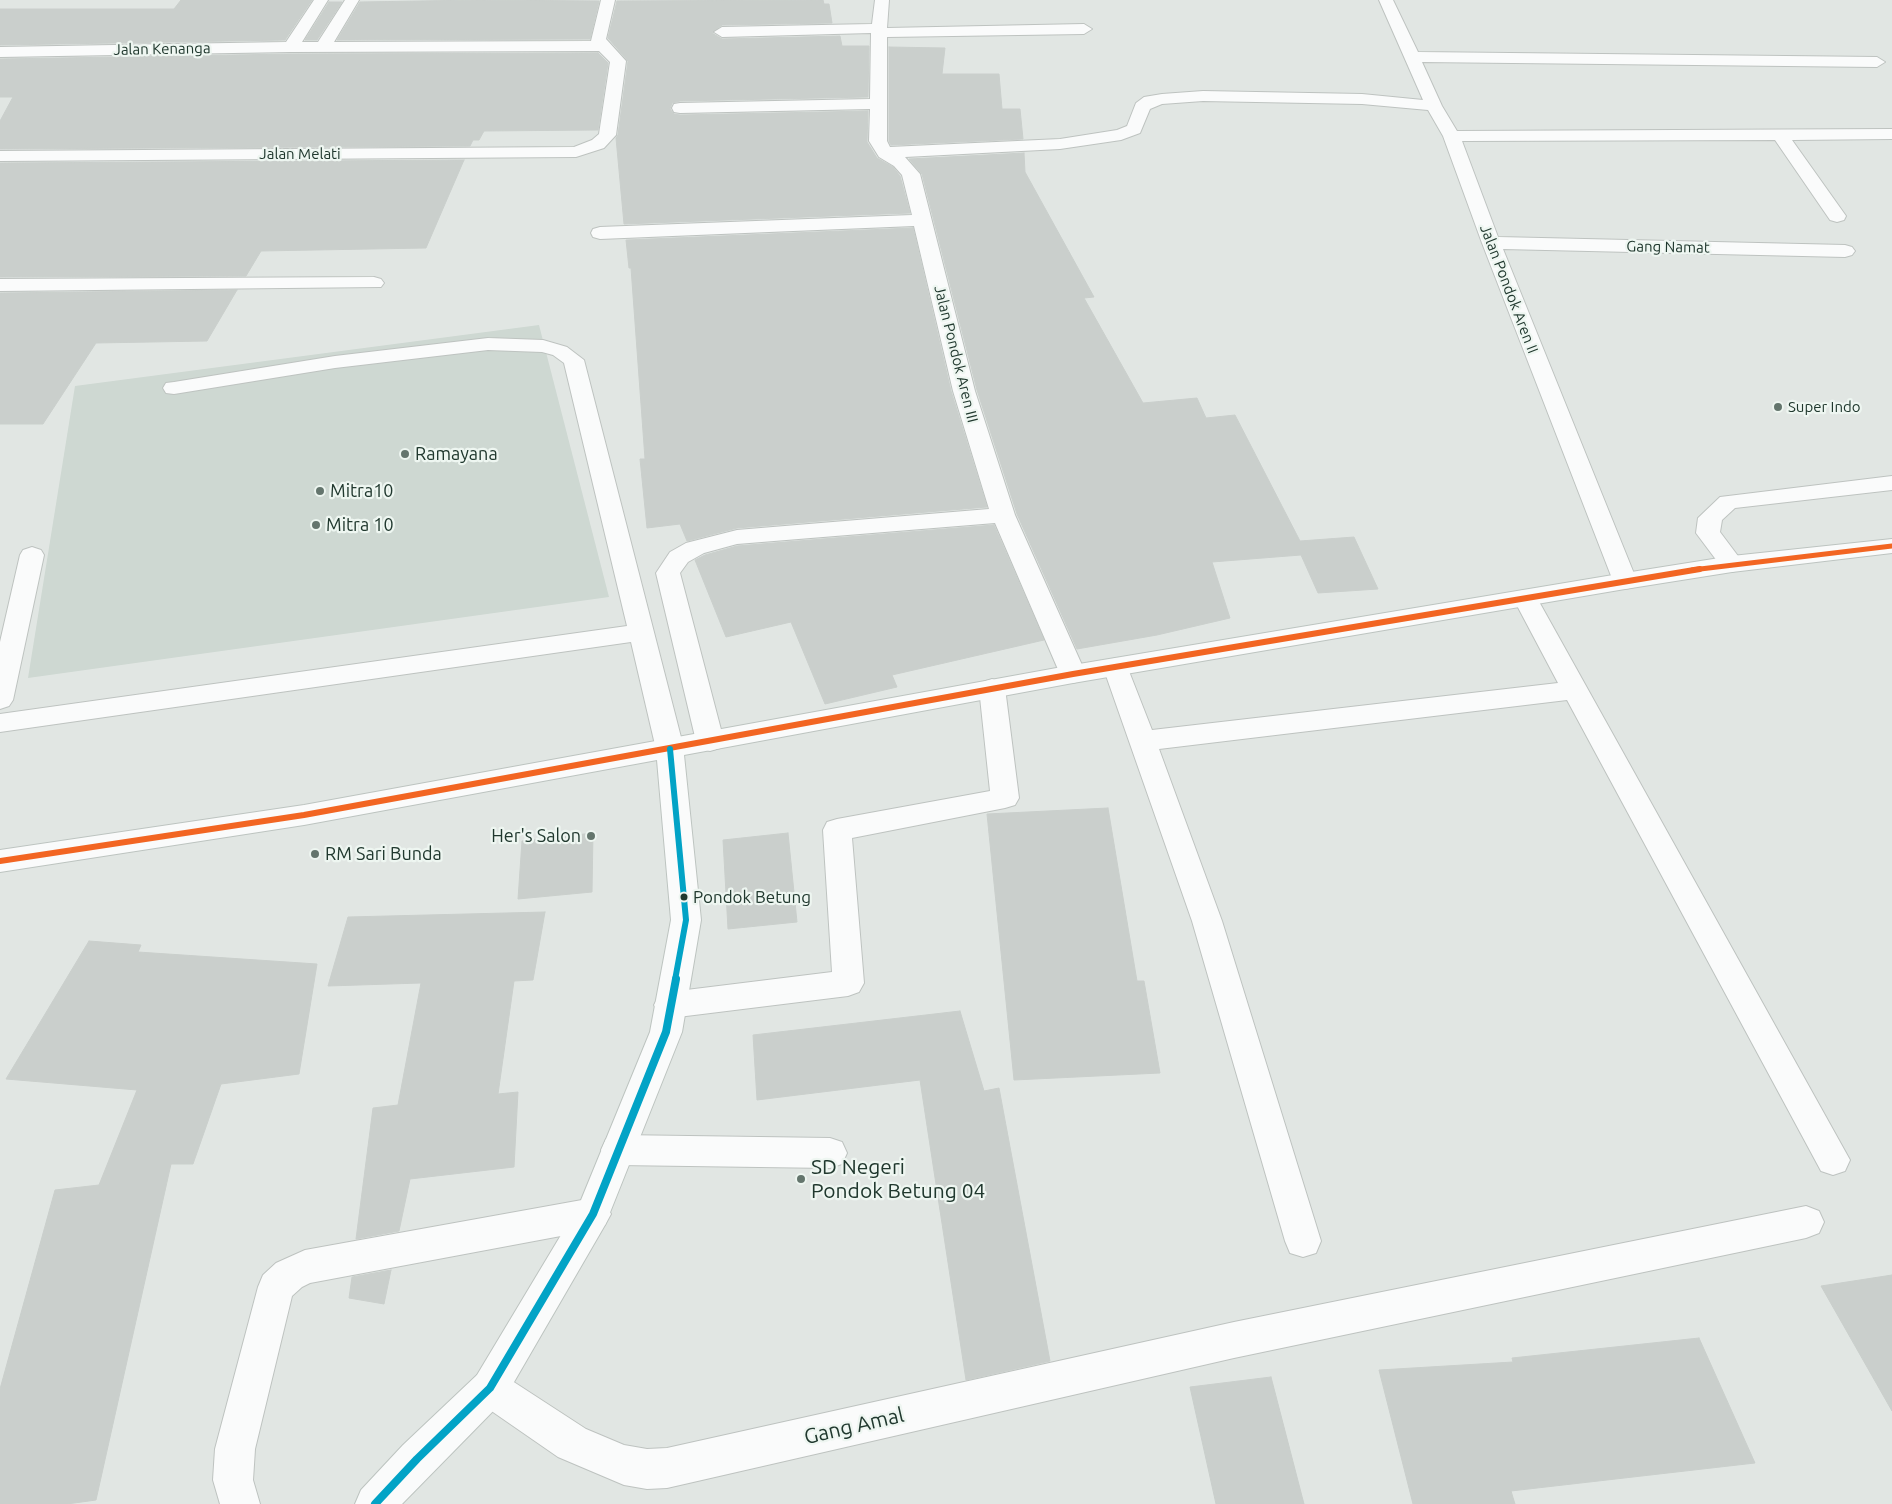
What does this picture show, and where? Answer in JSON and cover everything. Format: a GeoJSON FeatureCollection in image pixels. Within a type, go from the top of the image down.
{"type":"FeatureCollection","features":[{"type":"Feature","properties":{"kind":"street"},"geometry":{"type":"LineString","coordinates":[[291,47],[320,0]]}},
{"type":"Feature","properties":{"kind":"street"},"geometry":{"type":"LineString","coordinates":[[323,47],[352,0]]}},
{"type":"Feature","properties":{"kind":"street"},"geometry":{"type":"LineString","coordinates":[[605,46],[598,40],[608,0]]}},
{"type":"Feature","properties":{"kind":"street"},"geometry":{"type":"LineString","coordinates":[[882,0],[879,31],[878,141],[885,153],[1060,144],[1121,135],[1134,128],[1142,107],[1150,101],[1162,99],[1203,96],[1362,99],[1434,106]]}},
{"type":"Feature","properties":{"kind":"street","name":"Jalan Pondok Aren II"},"geometry":{"type":"LineString","coordinates":[[1386,0],[1434,106],[1452,136],[1491,243],[1625,582]]}},
{"type":"Feature","properties":{"kind":"street"},"geometry":{"type":"LineString","coordinates":[[722,32],[1084,29]]}},
{"type":"Feature","properties":{"kind":"street","name":"Jalan Kenanga"},"geometry":{"type":"LineString","coordinates":[[0,52],[291,47],[605,46]]}},
{"type":"Feature","properties":{"kind":"street","name":"Jalan Melati"},"geometry":{"type":"LineString","coordinates":[[0,156],[576,152],[598,144],[607,135],[618,61],[605,46]]}},
{"type":"Feature","properties":{"kind":"street"},"geometry":{"type":"LineString","coordinates":[[1412,57],[1876,62]]}},
{"type":"Feature","properties":{"kind":"street"},"geometry":{"type":"LineString","coordinates":[[680,108],[878,104]]}},
{"type":"Feature","properties":{"kind":"street"},"geometry":{"type":"LineString","coordinates":[[1452,136],[1892,134]]}},
{"type":"Feature","properties":{"kind":"street"},"geometry":{"type":"LineString","coordinates":[[1780,135],[1837,216]]}},
{"type":"Feature","properties":{"kind":"street","name":"Jalan Pondok Aren III"},"geometry":{"type":"LineString","coordinates":[[885,153],[900,162],[910,174],[923,220],[964,391],[1003,515],[1073,674]]}},
{"type":"Feature","properties":{"kind":"street"},"geometry":{"type":"LineString","coordinates":[[600,233],[923,220]]}},
{"type":"Feature","properties":{"kind":"street","name":"Gang Namat"},"geometry":{"type":"LineString","coordinates":[[1491,243],[1845,251]]}},
{"type":"Feature","properties":{"kind":"street"},"geometry":{"type":"LineString","coordinates":[[0,285],[374,283]]}},
{"type":"Feature","properties":{"kind":"street"},"geometry":{"type":"LineString","coordinates":[[174,388],[335,362],[488,344],[543,346],[560,351],[574,360],[670,749],[686,920],[666,1032],[593,1214],[490,1388],[375,1504]]}},
{"type":"Feature","properties":{"kind":"street"},"geometry":{"type":"LineString","coordinates":[[1732,564],[1708,533],[1710,518],[1728,502],[1892,483]]}},
{"type":"Feature","properties":{"kind":"street"},"geometry":{"type":"LineString","coordinates":[[710,741],[668,573],[680,557],[694,548],[737,538],[1003,515]]}},
{"type":"Feature","properties":{"kind":"street"},"geometry":{"type":"LineString","coordinates":[[0,861],[304,815],[670,749],[992,688],[1525,598],[1732,564],[1890,550]]}},
{"type":"Feature","properties":{"kind":"street"},"geometry":{"type":"LineString","coordinates":[[0,700],[32,555]]}},
{"type":"Feature","properties":{"kind":"street"},"geometry":{"type":"LineString","coordinates":[[1525,598],[1833,1160]]}},
{"type":"Feature","properties":{"kind":"street"},"geometry":{"type":"LineString","coordinates":[[0,722],[642,632]]}},
{"type":"Feature","properties":{"kind":"street"},"geometry":{"type":"LineString","coordinates":[[1116,667],[1207,920],[1303,1241]]}},
{"type":"Feature","properties":{"kind":"street"},"geometry":{"type":"LineString","coordinates":[[670,1005],[848,983],[837,830],[1005,798],[992,688]]}},
{"type":"Feature","properties":{"kind":"street"},"geometry":{"type":"LineString","coordinates":[[1143,741],[1575,690]]}},
{"type":"Feature","properties":{"kind":"street"},"geometry":{"type":"LineString","coordinates":[[618,1150],[830,1153]]}},
{"type":"Feature","properties":{"kind":"street"},"geometry":{"type":"LineString","coordinates":[[240,1504],[233,1480],[235,1450],[276,1287],[289,1275],[305,1267],[593,1214]]}},
{"type":"Feature","properties":{"kind":"street","name":"Gang Amal"},"geometry":{"type":"LineString","coordinates":[[490,1388],[572,1443],[624,1465],[647,1469],[667,1468],[1234,1340],[1806,1222]]}},
{"type":"Feature","properties":{"kind":"shaded area","name":"Mitra10"},"geometry":{"type":"Polygon","coordinates":[[[539,325],[609,597],[28,678],[75,386],[539,325]]]}},
{"type":"Feature","properties":{"kind":"building"},"geometry":{"type":"Polygon","coordinates":[[[181,0],[312,0],[285,40],[0,45],[0,9],[174,9],[181,0]]]}},
{"type":"Feature","properties":{"kind":"building"},"geometry":{"type":"Polygon","coordinates":[[[476,0],[599,1],[590,39],[337,40],[360,2],[476,0]]]}},
{"type":"Feature","properties":{"kind":"building"},"geometry":{"type":"Polygon","coordinates":[[[823,0],[824,4],[829,4],[832,23],[722,25],[712,33],[722,39],[840,36],[842,46],[869,46],[868,97],[680,101],[672,103],[670,109],[674,114],[680,115],[868,111],[867,142],[877,158],[893,167],[900,176],[910,213],[624,224],[616,138],[618,135],[628,61],[608,38],[617,1],[823,0]]]}},
{"type":"Feature","properties":{"kind":"building"},"geometry":{"type":"Polygon","coordinates":[[[329,2],[342,2],[317,40],[305,40],[329,2]]]}},
{"type":"Feature","properties":{"kind":"building"},"geometry":{"type":"Polygon","coordinates":[[[889,47],[945,48],[942,74],[999,74],[1002,109],[1020,109],[1023,139],[891,145],[889,141],[889,47]]]}},
{"type":"Feature","properties":{"kind":"building"},"geometry":{"type":"Polygon","coordinates":[[[598,53],[608,63],[598,130],[484,131],[479,140],[473,140],[470,146],[0,149],[0,121],[13,97],[0,97],[0,59],[291,54],[598,53]]]}},
{"type":"Feature","properties":{"kind":"building"},"geometry":{"type":"Polygon","coordinates":[[[1024,153],[1025,172],[1094,297],[1084,298],[1143,403],[1197,398],[1206,418],[1235,415],[1300,541],[1354,537],[1378,589],[1318,593],[1301,555],[1212,562],[1230,618],[1157,635],[1077,649],[1017,514],[977,390],[922,174],[909,159],[1024,153]]]}},
{"type":"Feature","properties":{"kind":"building"},"geometry":{"type":"Polygon","coordinates":[[[464,160],[426,248],[261,251],[246,276],[0,277],[0,163],[464,160]]]}},
{"type":"Feature","properties":{"kind":"building"},"geometry":{"type":"Polygon","coordinates":[[[913,228],[951,391],[987,507],[737,528],[687,541],[680,524],[647,528],[640,459],[645,459],[631,268],[629,268],[626,240],[913,228]]]}},
{"type":"Feature","properties":{"kind":"building"},"geometry":{"type":"Polygon","coordinates":[[[237,290],[207,341],[96,343],[43,424],[0,424],[0,293],[237,290]]]}},
{"type":"Feature","properties":{"kind":"building"},"geometry":{"type":"Polygon","coordinates":[[[994,525],[1044,640],[892,675],[897,687],[825,704],[791,622],[726,637],[695,560],[705,555],[737,546],[994,525]]]}},
{"type":"Feature","properties":{"kind":"building"},"geometry":{"type":"Polygon","coordinates":[[[1108,808],[1137,981],[1144,981],[1160,1073],[1014,1080],[987,814],[1108,808]]]}},
{"type":"Feature","properties":{"kind":"building"},"geometry":{"type":"Polygon","coordinates":[[[593,833],[592,892],[518,899],[522,841],[593,833]]]}},
{"type":"Feature","properties":{"kind":"building"},"geometry":{"type":"Polygon","coordinates":[[[788,833],[797,922],[728,929],[723,840],[788,833]]]}},
{"type":"Feature","properties":{"kind":"building"},"geometry":{"type":"Polygon","coordinates":[[[545,912],[533,980],[514,981],[498,1094],[518,1092],[514,1167],[410,1179],[399,1231],[356,1239],[373,1108],[398,1105],[421,983],[328,986],[348,917],[545,912]]]}},
{"type":"Feature","properties":{"kind":"building"},"geometry":{"type":"Polygon","coordinates":[[[89,941],[141,945],[138,952],[317,964],[299,1074],[221,1084],[193,1164],[171,1164],[96,1500],[67,1504],[0,1504],[0,1389],[55,1190],[99,1185],[137,1090],[6,1079],[89,941]]]}},
{"type":"Feature","properties":{"kind":"building"},"geometry":{"type":"Polygon","coordinates":[[[960,1011],[984,1091],[999,1088],[1050,1361],[966,1380],[920,1080],[757,1100],[753,1035],[960,1011]]]}},
{"type":"Feature","properties":{"kind":"building"},"geometry":{"type":"Polygon","coordinates":[[[391,1270],[384,1304],[349,1298],[352,1277],[391,1270]]]}},
{"type":"Feature","properties":{"kind":"building"},"geometry":{"type":"Polygon","coordinates":[[[1892,1275],[1892,1411],[1821,1286],[1892,1275]]]}},
{"type":"Feature","properties":{"kind":"building"},"geometry":{"type":"Polygon","coordinates":[[[1699,1338],[1755,1463],[1511,1491],[1515,1504],[1413,1504],[1379,1370],[1513,1362],[1512,1358],[1699,1338]]]}},
{"type":"Feature","properties":{"kind":"building"},"geometry":{"type":"Polygon","coordinates":[[[1271,1377],[1304,1504],[1216,1504],[1190,1387],[1271,1377]]]}},
{"type":"Feature","properties":{"kind":"transit line"},"geometry":{"type":"LineString","coordinates":[[0,861],[304,815],[1073,674],[1625,581],[1732,564],[1892,546]]}},
{"type":"Feature","properties":{"kind":"transit line"},"geometry":{"type":"LineString","coordinates":[[375,1504],[417,1459],[490,1388],[593,1214],[666,1032],[686,920],[670,749]]}},
{"type":"Feature","properties":{"kind":"place","name":"Super Indo"},"geometry":{"type":"Point","coordinates":[1778,407]}},
{"type":"Feature","properties":{"kind":"place","name":"Ramayana"},"geometry":{"type":"Point","coordinates":[405,454]}},
{"type":"Feature","properties":{"kind":"place","name":"Mitra10"},"geometry":{"type":"Point","coordinates":[320,491]}},
{"type":"Feature","properties":{"kind":"place","name":"Mitra 10"},"geometry":{"type":"Point","coordinates":[316,525]}},
{"type":"Feature","properties":{"kind":"place","name":"Her's Salon"},"geometry":{"type":"Point","coordinates":[591,836]}},
{"type":"Feature","properties":{"kind":"place","name":"RM Sari Bunda"},"geometry":{"type":"Point","coordinates":[315,854]}},
{"type":"Feature","properties":{"kind":"place","name":"Pondok Betung"},"geometry":{"type":"Point","coordinates":[684,897]}},
{"type":"Feature","properties":{"kind":"place","name":"SD Negeri Pondok Betung 04"},"geometry":{"type":"Point","coordinates":[801,1179]}}]}
